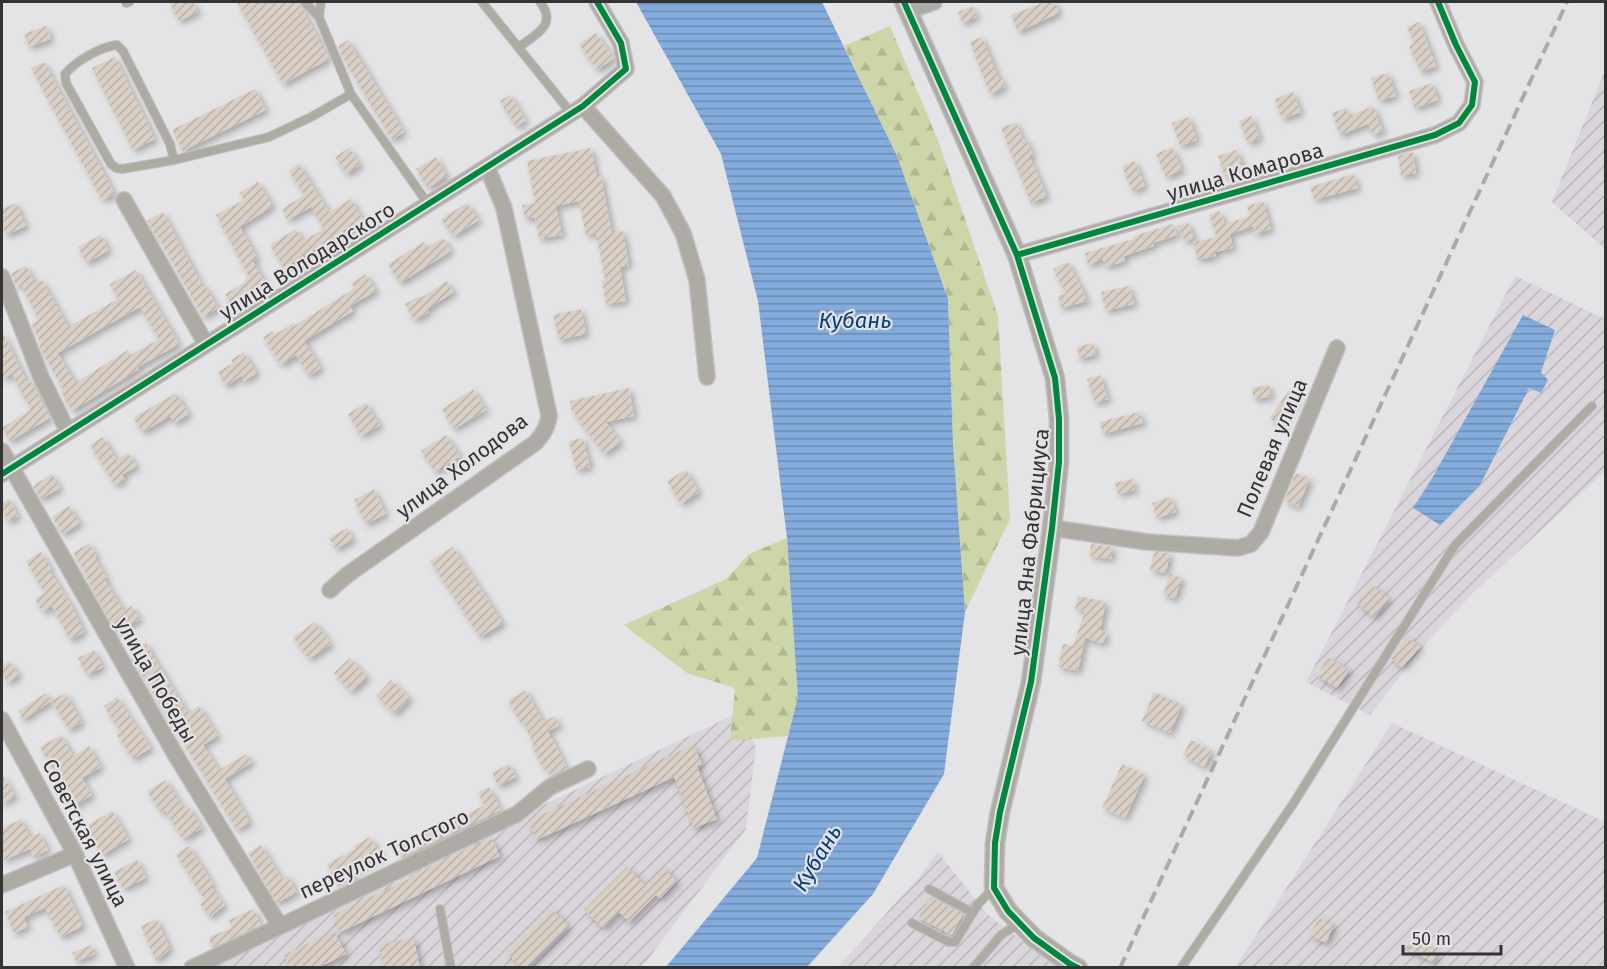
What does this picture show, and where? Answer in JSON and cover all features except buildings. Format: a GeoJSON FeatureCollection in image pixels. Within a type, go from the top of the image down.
{"type":"FeatureCollection","features":[{"type":"Feature","properties":{"kind":"street","name":"улица Володарского"},"geometry":{"type":"LineString","coordinates":[[7,471],[577,110],[626,69],[621,43],[597,2]]}},
{"type":"Feature","properties":{"kind":"street"},"geometry":{"type":"LineString","coordinates":[[906,7],[934,2]]}},
{"type":"Feature","properties":{"kind":"street","name":"улица Комарова"},"geometry":{"type":"LineString","coordinates":[[1017,255],[1435,135],[1459,123],[1472,105],[1475,82],[1438,2]]}},
{"type":"Feature","properties":{"kind":"street","name":"улица Яна Фабрициуса"},"geometry":{"type":"LineString","coordinates":[[906,7],[1017,255],[1055,378],[1059,441],[1052,528],[1031,682],[1000,812],[995,843],[994,888]]}},
{"type":"Feature","properties":{"kind":"street"},"geometry":{"type":"LineString","coordinates":[[577,110],[663,196],[683,233],[697,280],[707,378]]}},
{"type":"Feature","properties":{"kind":"street","name":"улица Холодова"},"geometry":{"type":"LineString","coordinates":[[330,590],[535,442],[549,422],[504,208],[487,167]]}},
{"type":"Feature","properties":{"kind":"street"},"geometry":{"type":"LineString","coordinates":[[124,200],[206,344]]}},
{"type":"Feature","properties":{"kind":"street"},"geometry":{"type":"LineString","coordinates":[[2,277],[41,377],[68,432]]}},
{"type":"Feature","properties":{"kind":"street","name":"Полевая улица"},"geometry":{"type":"LineString","coordinates":[[1052,528],[1147,542],[1238,548],[1251,544],[1261,532],[1337,348]]}},
{"type":"Feature","properties":{"kind":"street","name":"улица Победы"},"geometry":{"type":"LineString","coordinates":[[2,451],[7,471],[280,926]]}},
{"type":"Feature","properties":{"kind":"street","name":"Советская улица"},"geometry":{"type":"LineString","coordinates":[[2,720],[75,854],[127,968]]}},
{"type":"Feature","properties":{"kind":"street","name":"переулок Толстого"},"geometry":{"type":"LineString","coordinates":[[192,968],[517,814],[550,787],[588,769]]}},
{"type":"Feature","properties":{"kind":"street"},"geometry":{"type":"LineString","coordinates":[[2,885],[75,854]]}},
{"type":"Feature","properties":{"kind":"street"},"geometry":{"type":"LineString","coordinates":[[994,888],[1008,911],[1034,938],[1078,968]]}},
{"type":"Feature","properties":{"kind":"lane"},"geometry":{"type":"LineString","coordinates":[[304,2],[319,17],[351,94],[428,204]]}},
{"type":"Feature","properties":{"kind":"lane"},"geometry":{"type":"LineString","coordinates":[[319,17],[321,2]]}},
{"type":"Feature","properties":{"kind":"lane"},"geometry":{"type":"LineString","coordinates":[[483,2],[519,47],[577,110]]}},
{"type":"Feature","properties":{"kind":"lane"},"geometry":{"type":"LineString","coordinates":[[519,47],[543,28],[548,19],[546,9],[540,2]]}},
{"type":"Feature","properties":{"kind":"lane"},"geometry":{"type":"LineString","coordinates":[[174,160],[170,144],[123,51],[117,45],[109,46],[72,66],[65,74],[66,83],[111,164],[122,169],[174,160],[269,137],[351,94]]}},
{"type":"Feature","properties":{"kind":"lane"},"geometry":{"type":"LineString","coordinates":[[1181,968],[1293,804],[1455,545],[1592,406]]}},
{"type":"Feature","properties":{"kind":"lane"},"geometry":{"type":"LineString","coordinates":[[912,923],[949,942],[955,942],[978,904],[994,888]]}},
{"type":"Feature","properties":{"kind":"lane"},"geometry":{"type":"LineString","coordinates":[[929,889],[973,913]]}},
{"type":"Feature","properties":{"kind":"lane"},"geometry":{"type":"LineString","coordinates":[[440,909],[451,968]]}},
{"type":"Feature","properties":{"kind":"lane"},"geometry":{"type":"LineString","coordinates":[[973,968],[1001,935],[1019,923]]}},
{"type":"Feature","properties":{"kind":"shaded area"},"geometry":{"type":"Polygon","coordinates":[[[1605,70],[1605,249],[1552,202],[1605,70]]]}},
{"type":"Feature","properties":{"kind":"shaded area"},"geometry":{"type":"Polygon","coordinates":[[[1515,276],[1605,319],[1605,471],[1471,595],[1427,642],[1370,715],[1306,682],[1515,276]]]}},
{"type":"Feature","properties":{"kind":"shaded area"},"geometry":{"type":"Polygon","coordinates":[[[738,713],[756,747],[746,829],[642,967],[206,968],[289,930],[509,821],[738,713]]]}},
{"type":"Feature","properties":{"kind":"shaded area"},"geometry":{"type":"Polygon","coordinates":[[[1392,723],[1605,822],[1605,967],[1235,968],[1392,723]]]}},
{"type":"Feature","properties":{"kind":"shaded area"},"geometry":{"type":"Polygon","coordinates":[[[938,852],[988,915],[1033,949],[1062,967],[837,968],[920,876],[938,852]]]}},
{"type":"Feature","properties":{"kind":"green space"},"geometry":{"type":"Polygon","coordinates":[[[890,26],[939,143],[998,316],[1010,519],[965,612],[953,444],[948,299],[897,156],[844,46],[890,26]]]}},
{"type":"Feature","properties":{"kind":"green space"},"geometry":{"type":"Polygon","coordinates":[[[787,538],[798,697],[788,736],[730,741],[735,688],[687,673],[624,625],[726,579],[749,554],[787,538]]]}},
{"type":"Feature","properties":{"kind":"water","name":"Кубань"},"geometry":{"type":"Polygon","coordinates":[[[636,2],[822,2],[897,156],[948,299],[953,444],[965,612],[944,774],[873,894],[807,967],[666,967],[757,858],[798,697],[787,538],[758,301],[721,154],[636,2]]]}},
{"type":"Feature","properties":{"kind":"water"},"geometry":{"type":"Polygon","coordinates":[[[1523,315],[1555,330],[1541,372],[1548,380],[1541,393],[1529,388],[1480,485],[1440,525],[1413,508],[1434,475],[1523,315]]]}},
{"type":"Feature","properties":{"kind":"railway"},"geometry":{"type":"LineString","coordinates":[[1120,968],[1567,2]]}},
{"type":"Feature","properties":{"kind":"cycle path"},"geometry":{"type":"LineString","coordinates":[[2,474],[583,106],[626,69],[621,43],[597,2]]}},
{"type":"Feature","properties":{"kind":"cycle path"},"geometry":{"type":"LineString","coordinates":[[904,2],[1017,255],[1055,378],[1059,419],[1059,462],[1052,528],[1031,682],[1000,812],[995,843],[994,888],[1008,911],[1034,938],[1078,968]]}},
{"type":"Feature","properties":{"kind":"cycle path"},"geometry":{"type":"LineString","coordinates":[[1017,255],[1435,135],[1459,123],[1472,105],[1475,82],[1438,2]]}}]}
